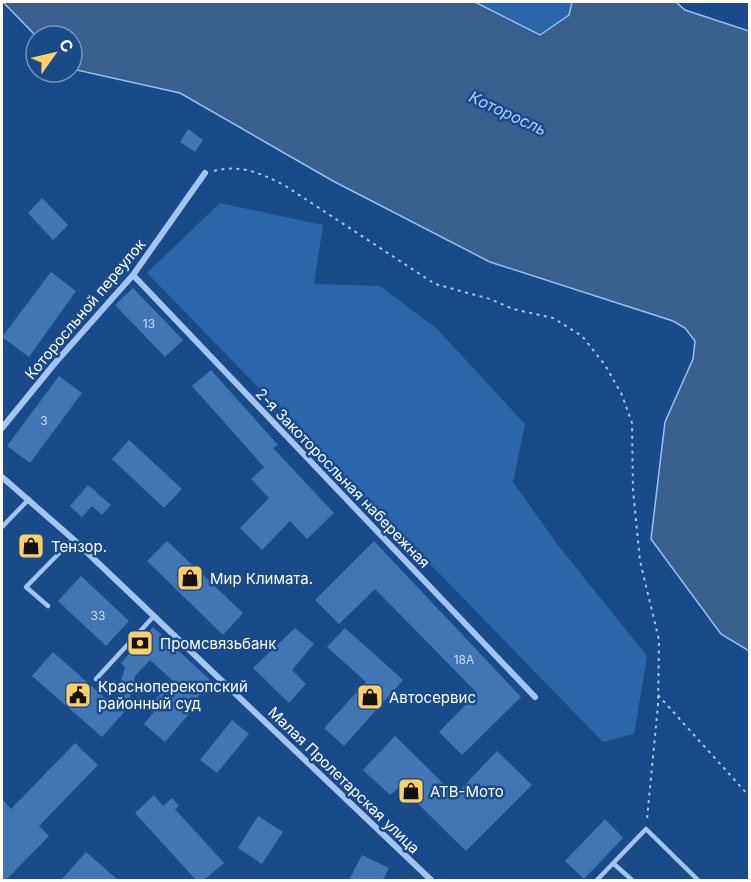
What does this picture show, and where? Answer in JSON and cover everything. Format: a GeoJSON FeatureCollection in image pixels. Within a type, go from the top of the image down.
{"type":"FeatureCollection","features":[{"type":"Feature","properties":{"kind":"street","name":"Которосльной переулок"},"geometry":{"type":"LineString","coordinates":[[2,428],[55,363],[133,275],[206,173]]}},
{"type":"Feature","properties":{"kind":"street","name":"2-я Закоторосльная набережная"},"geometry":{"type":"LineString","coordinates":[[133,275],[535,697]]}},
{"type":"Feature","properties":{"kind":"street","name":"Малая Пролетарская улица"},"geometry":{"type":"LineString","coordinates":[[2,477],[73,539],[431,880]]}},
{"type":"Feature","properties":{"kind":"lane"},"geometry":{"type":"LineString","coordinates":[[2,526],[28,499]]}},
{"type":"Feature","properties":{"kind":"lane"},"geometry":{"type":"LineString","coordinates":[[48,606],[26,587],[73,539]]}},
{"type":"Feature","properties":{"kind":"lane"},"geometry":{"type":"LineString","coordinates":[[96,679],[154,616]]}},
{"type":"Feature","properties":{"kind":"lane"},"geometry":{"type":"LineString","coordinates":[[597,880],[646,829],[698,880]]}},
{"type":"Feature","properties":{"kind":"lane"},"geometry":{"type":"LineString","coordinates":[[614,864],[632,880]]}},
{"type":"Feature","properties":{"kind":"path"},"geometry":{"type":"LineString","coordinates":[[206,173],[230,167],[258,172],[284,185],[435,284],[489,299],[513,309],[553,318],[582,336],[605,364],[622,395],[632,423],[633,490],[640,561],[659,640],[658,695],[646,829]]}},
{"type":"Feature","properties":{"kind":"path"},"geometry":{"type":"LineString","coordinates":[[658,695],[750,797]]}},
{"type":"Feature","properties":{"kind":"shaded area"},"geometry":{"type":"Polygon","coordinates":[[[473,2],[590,2],[547,41],[473,2]]]}},
{"type":"Feature","properties":{"kind":"shaded area"},"geometry":{"type":"Polygon","coordinates":[[[220,203],[323,225],[314,284],[380,286],[437,329],[525,424],[513,482],[557,544],[647,656],[634,734],[603,742],[147,273],[220,203]]]}},
{"type":"Feature","properties":{"kind":"water","name":"Которосль"},"geometry":{"type":"Polygon","coordinates":[[[3,2],[475,2],[540,35],[569,15],[572,2],[676,2],[685,10],[749,31],[749,651],[721,634],[651,539],[665,422],[693,359],[695,341],[685,328],[673,321],[490,262],[333,181],[180,93],[84,72],[84,24],[24,24],[3,2]]]}},
{"type":"Feature","properties":{"kind":"building"},"geometry":{"type":"Polygon","coordinates":[[[188,129],[203,140],[195,152],[180,142],[188,129]]]}},
{"type":"Feature","properties":{"kind":"building"},"geometry":{"type":"Polygon","coordinates":[[[42,198],[68,225],[53,240],[28,213],[42,198]]]}},
{"type":"Feature","properties":{"kind":"building"},"geometry":{"type":"Polygon","coordinates":[[[51,272],[76,291],[29,357],[2,337],[51,272]]]}},
{"type":"Feature","properties":{"kind":"building"},"geometry":{"type":"Polygon","coordinates":[[[133,288],[183,340],[165,357],[115,305],[133,288]]]}},
{"type":"Feature","properties":{"kind":"building"},"geometry":{"type":"Polygon","coordinates":[[[211,370],[278,445],[273,448],[334,513],[307,539],[290,521],[262,550],[240,528],[269,498],[251,479],[264,467],[192,386],[211,370]]]}},
{"type":"Feature","properties":{"kind":"building"},"geometry":{"type":"Polygon","coordinates":[[[59,376],[82,393],[30,463],[7,446],[59,376]]]}},
{"type":"Feature","properties":{"kind":"building"},"geometry":{"type":"Polygon","coordinates":[[[129,440],[182,489],[164,508],[112,459],[129,440]]]}},
{"type":"Feature","properties":{"kind":"building"},"geometry":{"type":"Polygon","coordinates":[[[88,485],[111,505],[102,515],[92,506],[82,517],[70,506],[88,485]]]}},
{"type":"Feature","properties":{"kind":"building"},"geometry":{"type":"Polygon","coordinates":[[[167,541],[243,613],[223,635],[147,561],[167,541]]]}},
{"type":"Feature","properties":{"kind":"building"},"geometry":{"type":"Polygon","coordinates":[[[374,541],[521,697],[462,755],[439,732],[477,693],[375,589],[339,624],[315,600],[374,541]]]}},
{"type":"Feature","properties":{"kind":"building"},"geometry":{"type":"Polygon","coordinates":[[[81,576],[129,621],[106,646],[58,601],[81,576]]]}},
{"type":"Feature","properties":{"kind":"building"},"geometry":{"type":"Polygon","coordinates":[[[153,627],[211,681],[197,698],[200,701],[165,742],[144,724],[154,712],[148,708],[172,680],[150,660],[135,676],[128,708],[102,737],[32,676],[53,652],[114,706],[125,667],[121,663],[153,627]]]}},
{"type":"Feature","properties":{"kind":"building"},"geometry":{"type":"Polygon","coordinates":[[[295,628],[314,644],[292,670],[306,684],[289,703],[253,668],[295,628]]]}},
{"type":"Feature","properties":{"kind":"building"},"geometry":{"type":"Polygon","coordinates":[[[345,628],[403,680],[344,746],[324,728],[366,682],[327,647],[345,628]]]}},
{"type":"Feature","properties":{"kind":"building"},"geometry":{"type":"Polygon","coordinates":[[[232,720],[249,734],[217,773],[200,760],[232,720]]]}},
{"type":"Feature","properties":{"kind":"building"},"geometry":{"type":"Polygon","coordinates":[[[395,736],[455,795],[497,751],[532,785],[466,851],[400,786],[390,795],[363,770],[395,736]]]}},
{"type":"Feature","properties":{"kind":"building"},"geometry":{"type":"Polygon","coordinates":[[[75,743],[98,765],[39,826],[49,836],[6,880],[2,880],[2,799],[11,809],[75,743]]]}},
{"type":"Feature","properties":{"kind":"building"},"geometry":{"type":"Polygon","coordinates":[[[154,795],[163,806],[172,798],[179,806],[175,809],[224,863],[204,880],[196,880],[135,813],[154,795]]]}},
{"type":"Feature","properties":{"kind":"building"},"geometry":{"type":"Polygon","coordinates":[[[258,816],[283,832],[262,864],[238,848],[258,816]]]}},
{"type":"Feature","properties":{"kind":"building"},"geometry":{"type":"Polygon","coordinates":[[[605,819],[623,838],[584,879],[565,861],[605,819]]]}},
{"type":"Feature","properties":{"kind":"building"},"geometry":{"type":"Polygon","coordinates":[[[86,852],[118,880],[61,880],[86,852]]]}},
{"type":"Feature","properties":{"kind":"building"},"geometry":{"type":"Polygon","coordinates":[[[362,855],[389,868],[383,880],[349,880],[362,855]]]}},
{"type":"Feature","properties":{"kind":"place","name":"Тензор."},"geometry":{"type":"Point","coordinates":[31,546]}},
{"type":"Feature","properties":{"kind":"place","name":"Мир Климата."},"geometry":{"type":"Point","coordinates":[190,578]}},
{"type":"Feature","properties":{"kind":"place","name":"Промсвязьбанк"},"geometry":{"type":"Point","coordinates":[140,643]}},
{"type":"Feature","properties":{"kind":"place","name":"Красноперекопский районный суд"},"geometry":{"type":"Point","coordinates":[78,695]}},
{"type":"Feature","properties":{"kind":"place","name":"Автосервис"},"geometry":{"type":"Point","coordinates":[370,697]}},
{"type":"Feature","properties":{"kind":"place","name":"АТВ-Мото"},"geometry":{"type":"Point","coordinates":[411,791]}}]}
